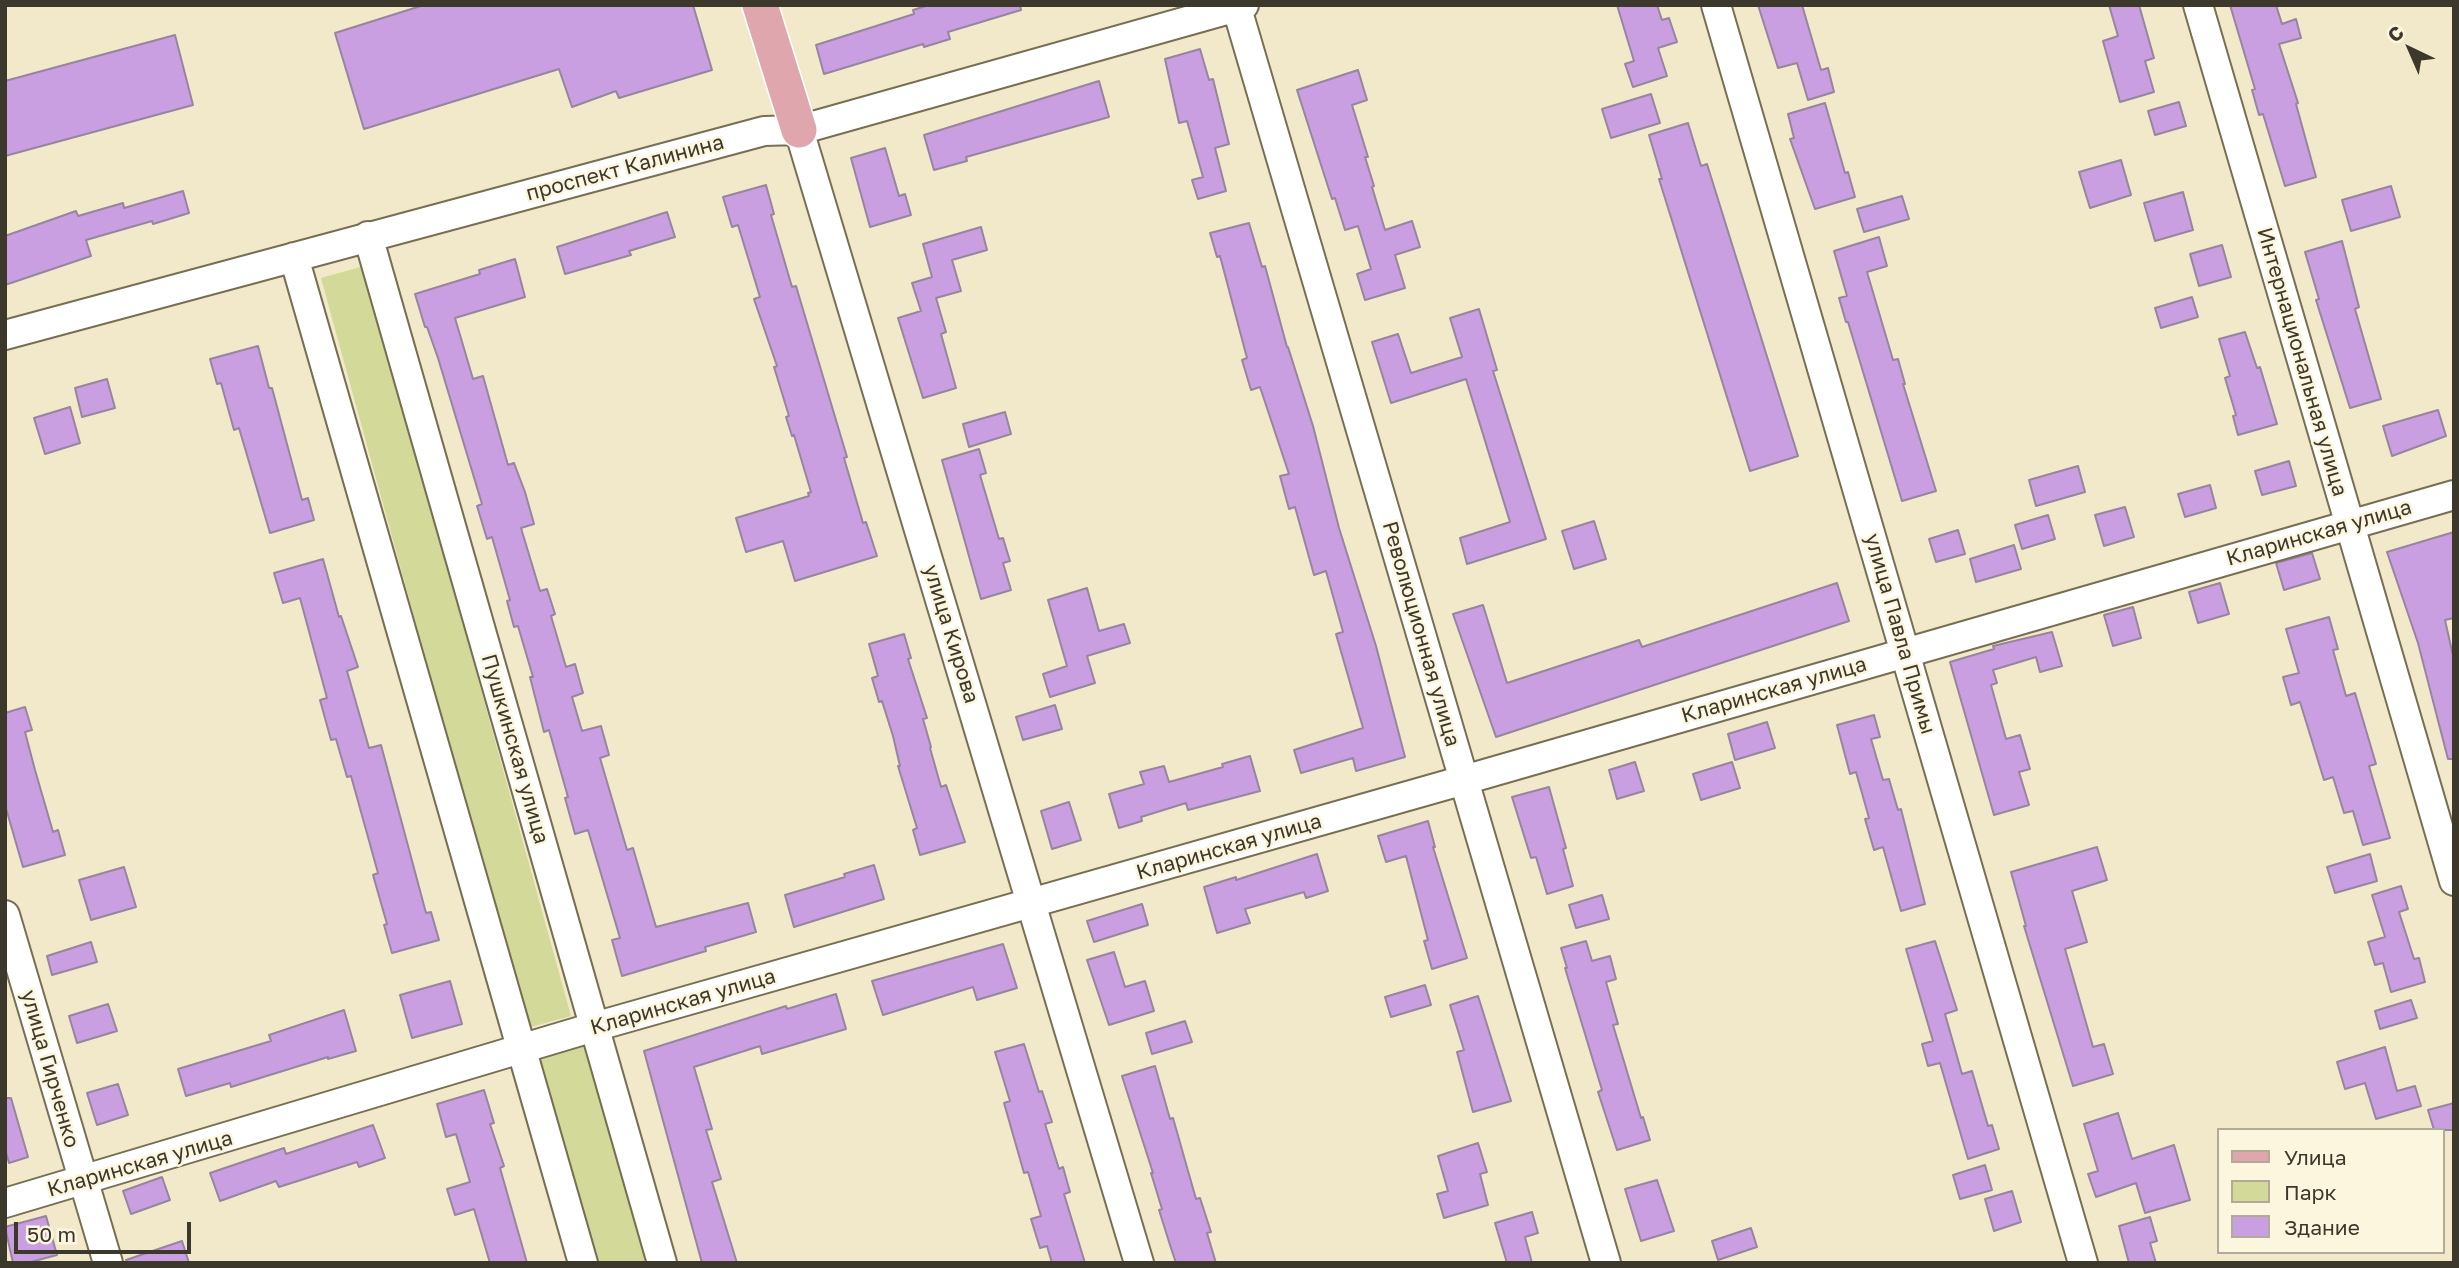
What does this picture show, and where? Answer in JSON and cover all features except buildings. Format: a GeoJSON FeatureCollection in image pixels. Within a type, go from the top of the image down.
{"type":"FeatureCollection","features":[{"type":"Feature","properties":{"kind":"main road","name":"улица Кирова"},"geometry":{"type":"LineString","coordinates":[[760,5],[799,130]]}},
{"type":"Feature","properties":{"kind":"street","name":"улица Павла Примы"},"geometry":{"type":"LineString","coordinates":[[1716,5],[2083,1263]]}},
{"type":"Feature","properties":{"kind":"street","name":"Интернациональная улица"},"geometry":{"type":"LineString","coordinates":[[2197,5],[2454,881]]}},
{"type":"Feature","properties":{"kind":"street","name":"проспект Калинина"},"geometry":{"type":"LineString","coordinates":[[5,334],[764,131],[799,130],[1239,6]]}},
{"type":"Feature","properties":{"kind":"street","name":"Революционная улица"},"geometry":{"type":"LineString","coordinates":[[1239,6],[1606,1263]]}},
{"type":"Feature","properties":{"kind":"street","name":"улица Кирова"},"geometry":{"type":"LineString","coordinates":[[799,130],[1033,902],[1139,1263]]}},
{"type":"Feature","properties":{"kind":"street","name":"Пушкинская улица"},"geometry":{"type":"LineString","coordinates":[[368,236],[662,1263]]}},
{"type":"Feature","properties":{"kind":"street"},"geometry":{"type":"LineString","coordinates":[[294,257],[583,1263]]}},
{"type":"Feature","properties":{"kind":"street","name":"Кларинская улица"},"geometry":{"type":"LineString","coordinates":[[5,1203],[594,1027],[2454,495]]}},
{"type":"Feature","properties":{"kind":"street","name":"улица Гирченко"},"geometry":{"type":"LineString","coordinates":[[5,915],[108,1263]]}},
{"type":"Feature","properties":{"kind":"green space"},"geometry":{"type":"Polygon","coordinates":[[[364,266],[571,1016],[527,1028],[321,278],[364,266]]]}},
{"type":"Feature","properties":{"kind":"green space"},"geometry":{"type":"Polygon","coordinates":[[[584,1041],[647,1263],[595,1263],[536,1058],[584,1041]]]}}]}
